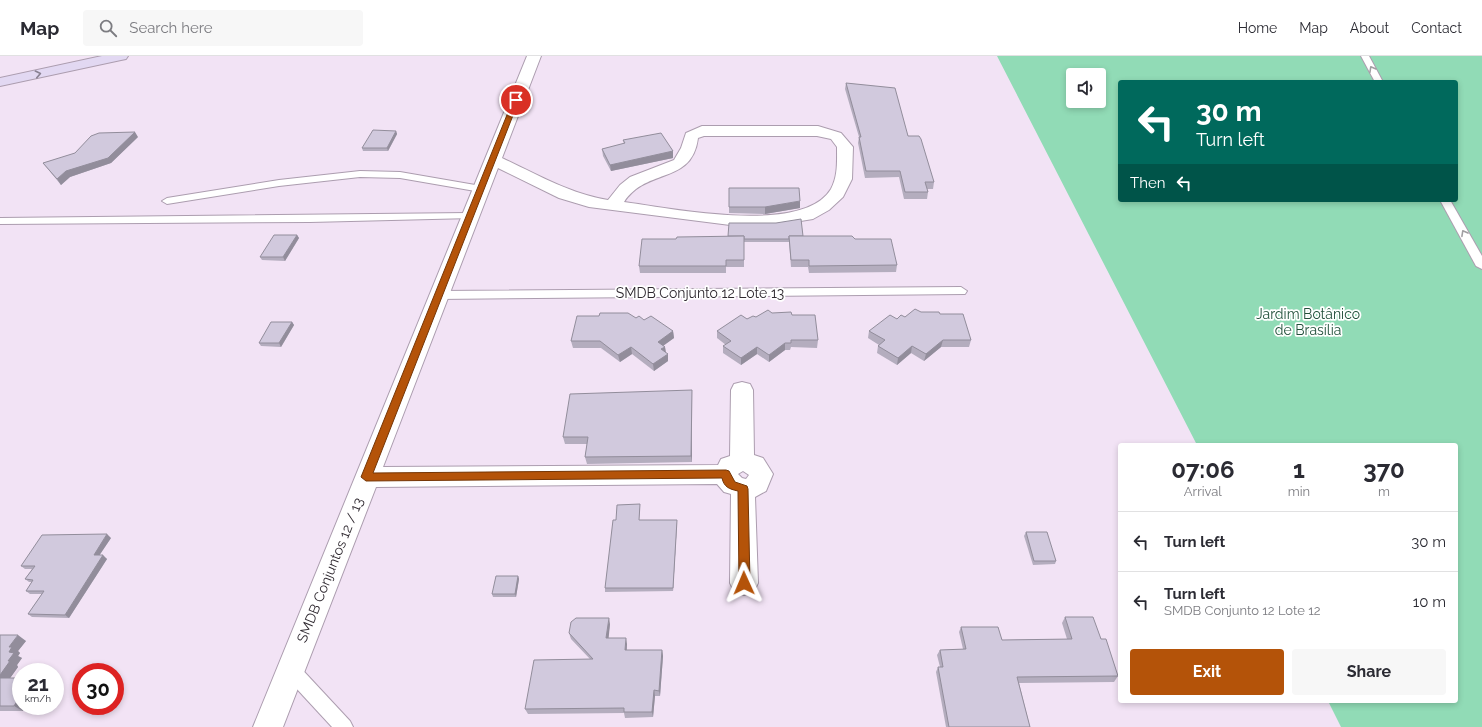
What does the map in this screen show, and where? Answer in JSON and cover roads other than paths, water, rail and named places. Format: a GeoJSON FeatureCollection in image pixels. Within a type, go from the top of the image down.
{"type":"FeatureCollection","features":[{"type":"Feature","properties":{"kind":"main road"},"geometry":{"type":"LineString","coordinates":[[0,69],[60,56]]}},
{"type":"Feature","properties":{"kind":"main road"},"geometry":{"type":"LineString","coordinates":[[0,82],[121,56]]}},
{"type":"Feature","properties":{"kind":"street","name":"SMDB Conjuntos 12 / 13"},"geometry":{"type":"LineString","coordinates":[[268,727],[534,56]]}},
{"type":"Feature","properties":{"kind":"street"},"geometry":{"type":"LineString","coordinates":[[492,159],[565,194],[589,202],[612,206],[738,221],[776,220],[807,215],[823,206],[837,193],[844,179],[846,147],[836,136],[818,131],[702,132],[691,136],[690,148],[684,160],[673,168],[635,180],[622,192],[612,206]]}},
{"type":"Feature","properties":{"kind":"street"},"geometry":{"type":"LineString","coordinates":[[742,390],[737,474],[744,583]]}},
{"type":"Feature","properties":{"kind":"street"},"geometry":{"type":"LineString","coordinates":[[366,477],[737,474]]}},
{"type":"Feature","properties":{"kind":"lane"},"geometry":{"type":"LineString","coordinates":[[1365,56],[1378,80]]}},
{"type":"Feature","properties":{"kind":"lane"},"geometry":{"type":"LineString","coordinates":[[167,201],[279,183],[360,174],[400,175],[481,188]]}},
{"type":"Feature","properties":{"kind":"lane"},"geometry":{"type":"LineString","coordinates":[[1446,202],[1482,266]]}},
{"type":"Feature","properties":{"kind":"lane"},"geometry":{"type":"LineString","coordinates":[[0,221],[470,216]]}},
{"type":"Feature","properties":{"kind":"lane","name":"SMDB Conjunto 12 Lote 13"},"geometry":{"type":"LineString","coordinates":[[438,295],[961,291]]}},
{"type":"Feature","properties":{"kind":"lane"},"geometry":{"type":"LineString","coordinates":[[290,669],[344,727]]}},
{"type":"Feature","properties":{"kind":"park label","name":"Jardim Botânico de Brasília"},"geometry":{"type":"Point","coordinates":[1308,322]}}]}
